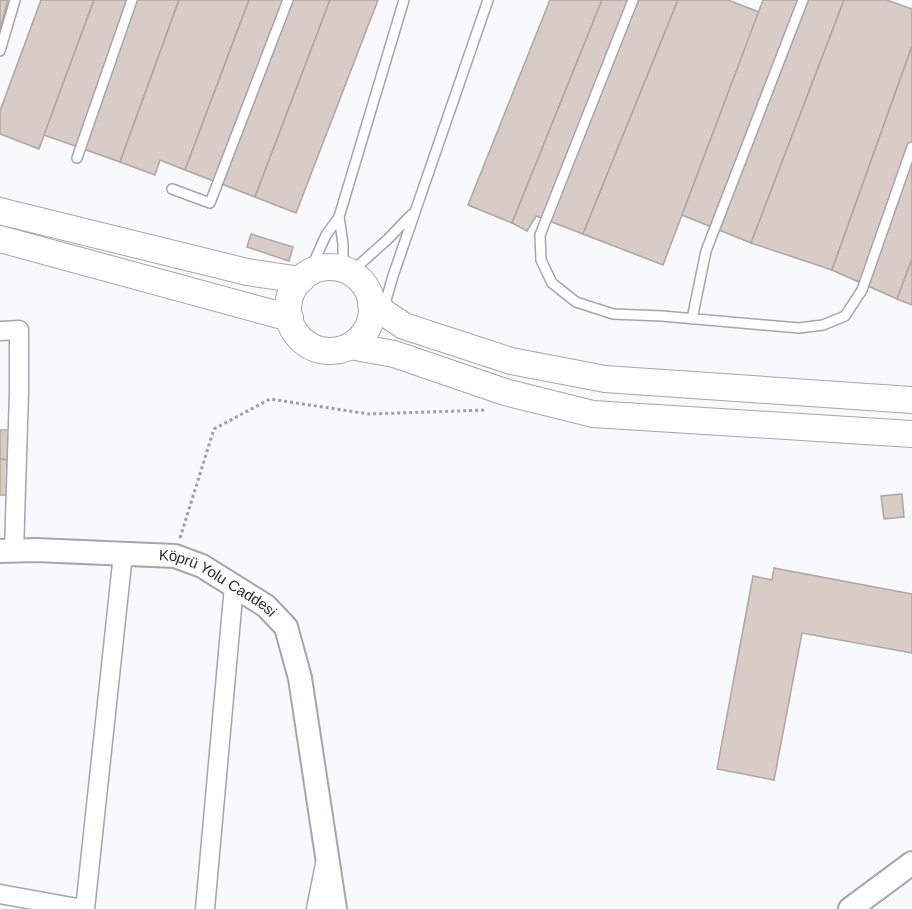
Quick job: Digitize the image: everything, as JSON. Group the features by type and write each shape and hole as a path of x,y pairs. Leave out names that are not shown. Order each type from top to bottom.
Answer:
{"main road":[{"path":"0,211 247,272 305,277"},
{"path":"0,239 290,318"},
{"path":"330,267 346,271 364,285 370,297 372,311 369,325 362,337 350,346 337,351 322,350 309,345 298,335 290,318 290,298 296,286 316,270 330,267"},
{"path":"371,304 396,323 511,361 605,379 912,400"},
{"path":"350,346 394,354 505,392 593,414 912,434"}],"street":[{"path":"0,331 19,330 19,393 7,551"},
{"name":"Köprü Yolu Caddesi","path":"7,551 175,556 202,566 266,606 286,627 300,678 335,909"},
{"path":"0,894 84,909 123,554"},
{"path":"204,909 234,586"},
{"path":"316,909 327,857"},
{"path":"850,909 912,864"}],"lane":[{"path":"0,51 15,0"},
{"path":"76,158 132,0"},
{"path":"172,189 210,203 288,0"},
{"path":"305,277 326,234 339,216 404,0"},
{"path":"396,323 389,312 386,300 413,214 488,0"},
{"path":"633,0 540,235 541,260 552,283 576,302 613,314 800,328 824,325 845,316 862,290 912,147"},
{"path":"692,319 706,251 802,0"},
{"path":"346,271 388,239 413,214"},
{"path":"339,216 346,271"}],"path":[{"path":"175,556 214,429 270,399 369,414 488,410 505,392"}],"building":[{"path":"0,0 8,0 0,30"},
{"path":"41,0 94,0 39,149 0,134 0,111"},
{"path":"94,0 179,0 120,162 44,135"},
{"path":"179,0 249,0 185,170 160,160 155,175 120,162"},
{"path":"249,0 330,0 255,197 185,170"},
{"path":"330,0 378,0 296,213 255,197"},
{"path":"550,0 602,0 512,223 468,205"},
{"path":"602,0 678,0 583,234 536,216 527,231 512,223"},
{"path":"678,0 728,0 759,12 663,265 583,234"},
{"path":"763,0 844,0 751,243 682,215"},
{"path":"844,0 887,0 912,9 912,46 832,270 751,243"},
{"path":"912,46 912,259 897,299 832,270"},
{"path":"251,234 293,247 289,261 247,247"},
{"path":"912,259 912,305 897,299"},
{"path":"0,430 9,430 8,460 0,459"},
{"path":"0,459 11,460 10,495 0,495"},
{"path":"902,494 904,517 884,519 881,496"},
{"path":"774,568 912,594 912,653 802,633 774,780 717,769 753,576 772,580"}]}
